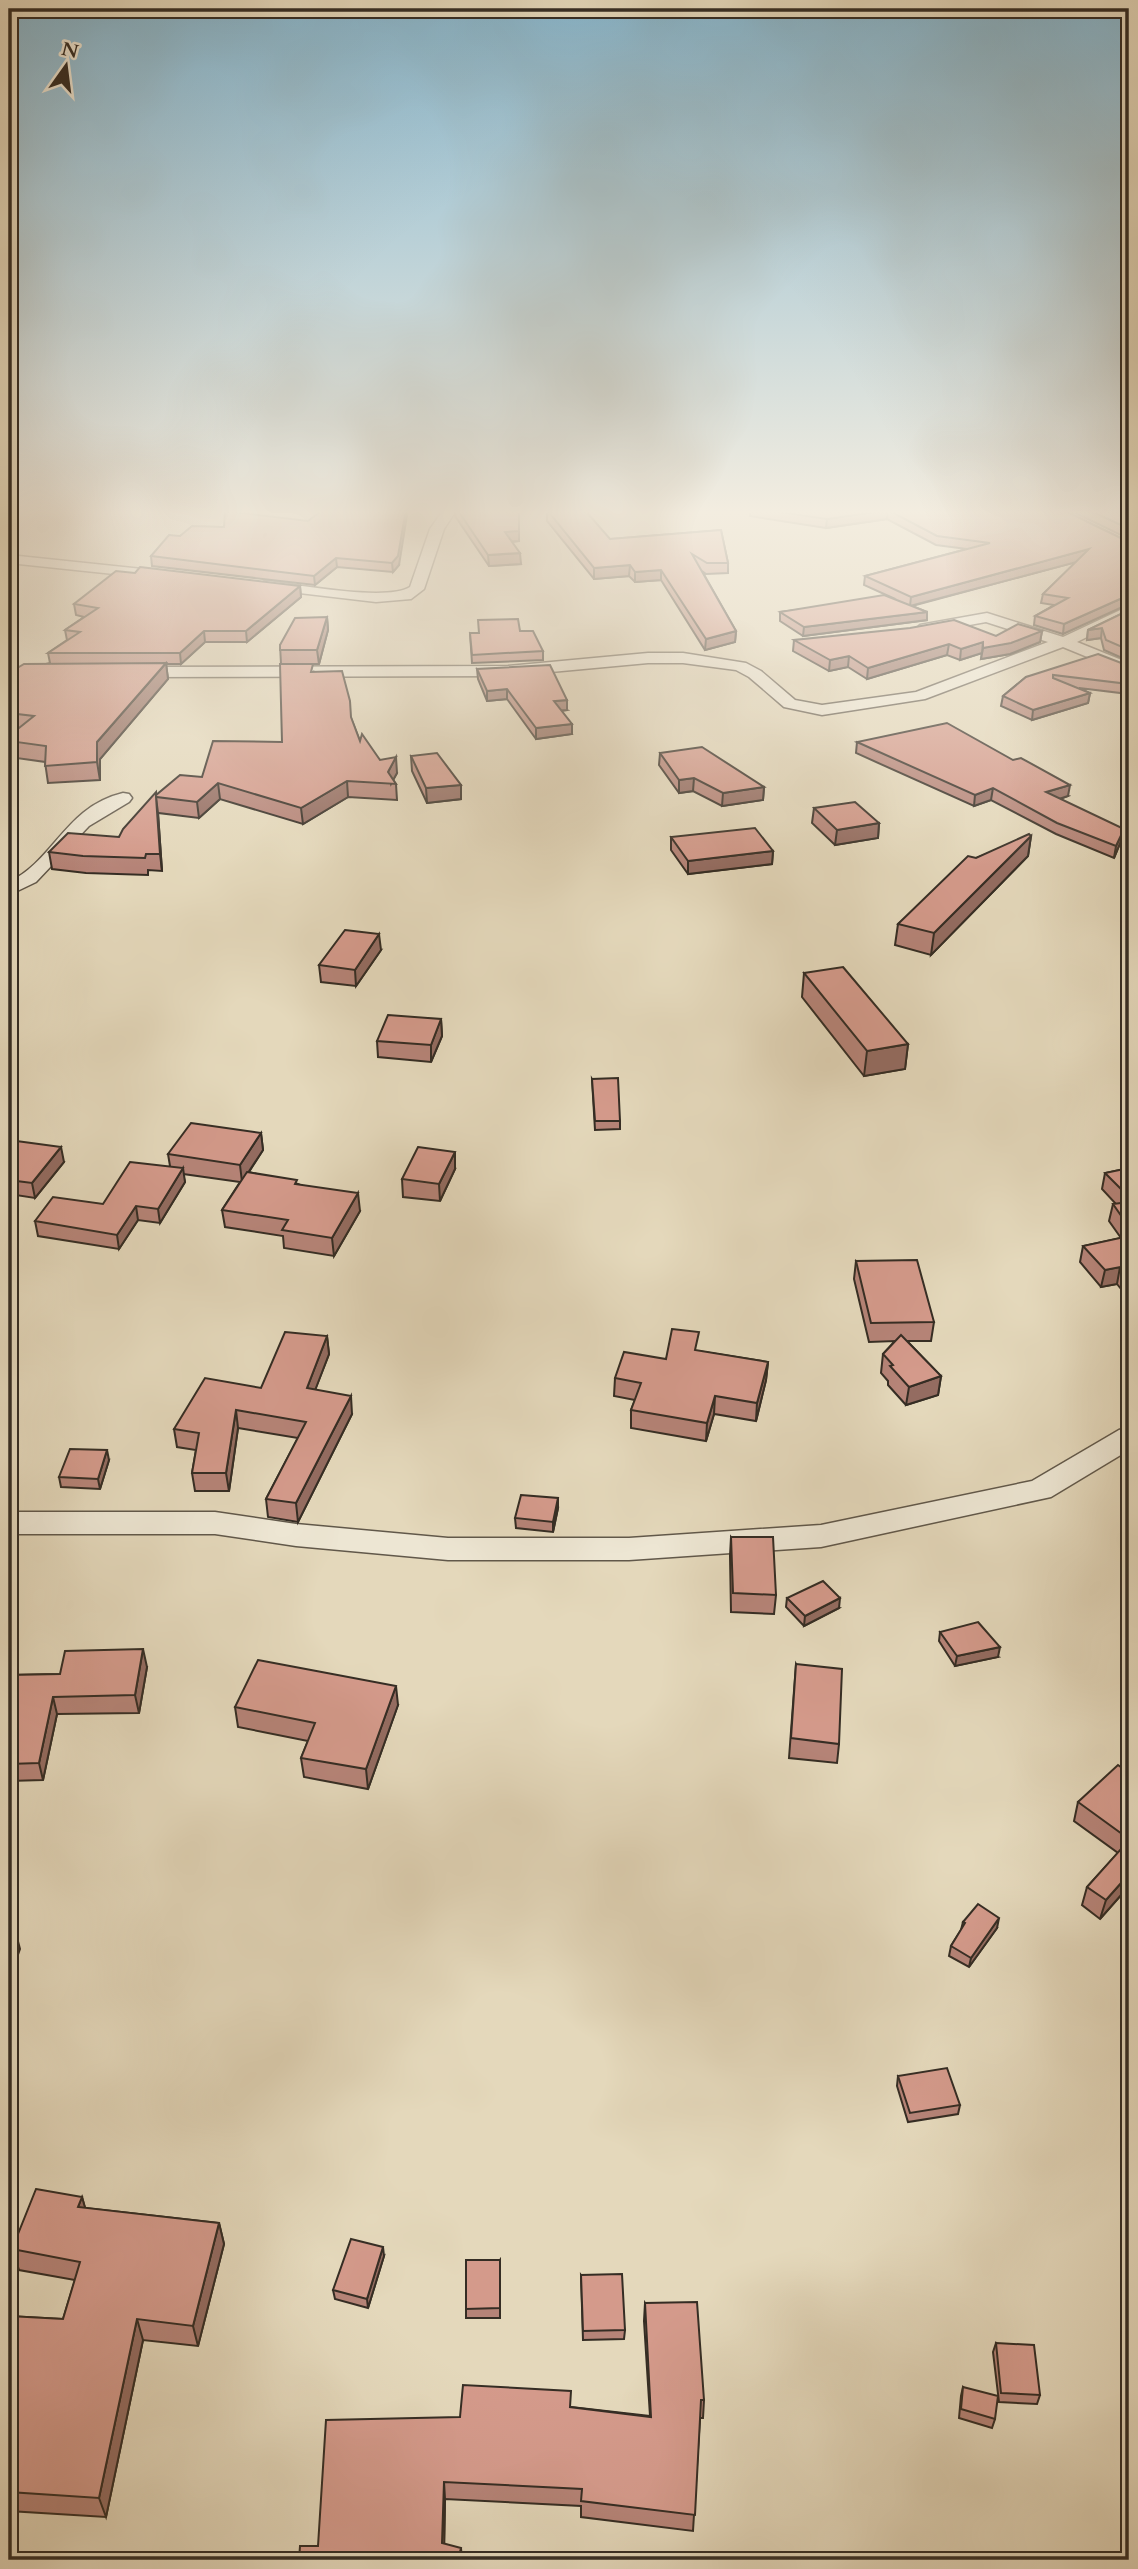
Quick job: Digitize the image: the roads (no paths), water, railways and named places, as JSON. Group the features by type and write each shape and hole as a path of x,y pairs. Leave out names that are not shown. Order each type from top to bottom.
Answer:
{"street":[{"path":"909,631 920,629"},
{"path":"1022,629 1129,669"},
{"path":"110,672 517,671 648,658 683,658 740,666 755,674 790,704 822,710 919,696 1095,629"},
{"path":"9,889 34,872 85,819 123,798"},
{"path":"17,1524 215,1523 296,1535 448,1549 629,1549 821,1535 1040,1490 1129,1437"}]}
